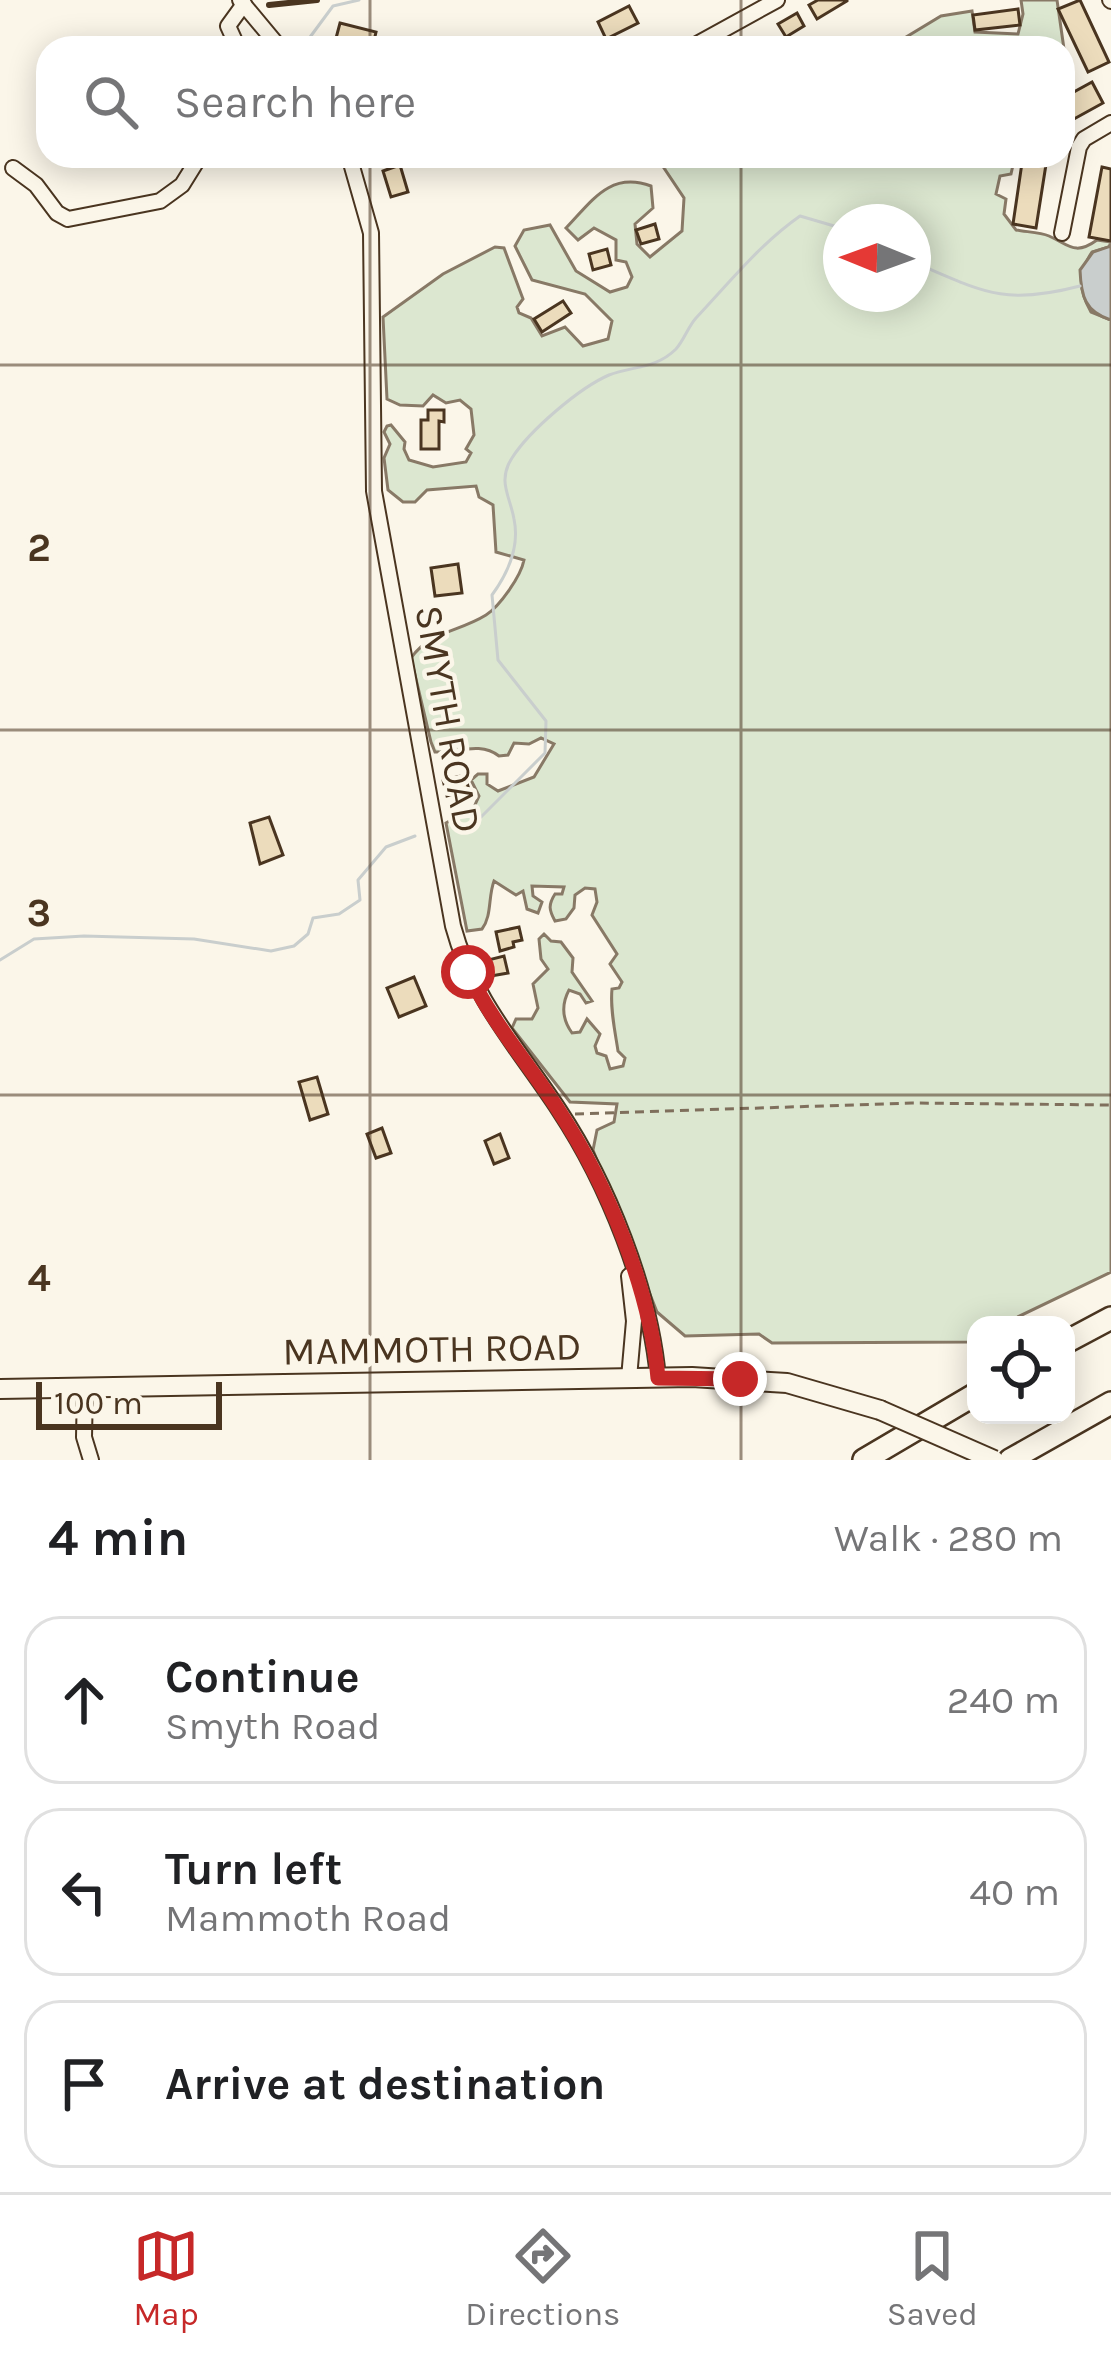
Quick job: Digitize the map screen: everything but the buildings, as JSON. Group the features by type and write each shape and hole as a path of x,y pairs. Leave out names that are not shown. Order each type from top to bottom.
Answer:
{"highway":[{"path":"1075,1337 1111,1318"},
{"path":"864,1460 967,1399"},
{"path":"1010,1460 1111,1403"}],"main road":[{"name":"MAMMOTH ROAD","path":"0,1389 629,1378 787,1384 880,1410 994,1460"}],"street":[{"path":"712,36 777,0"},
{"path":"233,36 228,26 242,2 270,36"},
{"path":"1075,163 1084,139 1111,123"},
{"path":"13,168 68,220 160,201 182,185 193,168"},
{"name":"SMYTH ROAD","path":"352,168 371,233 374,491 449,910 462,958 478,992 561,1114 607,1202 643,1294 658,1378"},
{"path":"1062,233 1074,168"},
{"name":"SMYTH ROAD","path":"626,1253 634,1321 629,1378"},
{"path":"86,1388 84,1437 91,1460"}],"path":[{"path":"561,1114 912,1102 1111,1105"}],"green space":[{"path":"1021,0 1057,0 1062,36 908,36 941,16 972,11 975,32 1018,34"},
{"path":"664,168 1012,168 1011,174 1000,176 996,194 1006,199 1004,214 1016,230 1077,248 1097,240 1111,242 1092,252 1081,281 1091,312 1111,320 1111,1272 1020,1316 967,1316 967,1342 772,1343 759,1334 685,1336 657,1312 593,1150 597,1130 614,1122 617,1104 570,1102 512,1028 516,1019 532,1019 538,1008 533,984 548,969 541,959 539,939 544,934 561,942 573,958 572,972 592,1001 586,1003 569,990 564,1012 569,1028 572,1033 580,1032 587,1019 600,1034 597,1053 606,1056 610,1069 623,1066 612,997 612,989 622,982 610,964 617,954 592,915 595,889 585,888 575,895 574,908 566,919 555,921 550,904 564,887 532,886 533,896 542,902 538,913 527,909 523,891 516,895 494,881 485,924 467,931 446,823 474,807 479,796 471,780 478,774 487,774 487,784 498,791 534,777 554,744 541,738 529,744 514,743 508,755 499,756 476,748 435,752 411,658 427,642 492,611 524,560 496,552 493,505 479,497 476,486 427,490 415,502 403,502 388,490 387,426 405,442 409,460 433,467 466,462 471,453 466,449 474,435 471,409 460,400 446,403 433,395 423,406 387,399 383,317 443,274 495,247 504,248 523,299 519,313 531,318 542,336 565,327 583,346 608,339 612,321 585,294 532,280 515,246 524,230 550,225 576,271 610,292 627,287 632,277 626,262 616,260 616,240 594,228 578,240 566,228 603,191 624,182 651,186 653,208 635,224 637,244 650,257 682,231 684,198"}],"shaded area":[{"path":"1111,246 1111,320 1086,302 1080,270 1093,252"}],"waterway":[{"path":"311,36 333,6 359,0"},
{"path":"460,830 481,817 545,753 546,721 498,660 492,595 514,550 515,529 505,481 512,458 542,423 584,390 609,375 668,355 745,264 800,216 823,223"},
{"path":"931,270 1012,295 1080,286"},
{"path":"0,960 34,939 84,936 194,939 271,951 294,946 308,934 313,918 339,914 360,900 358,880 386,847 415,836"}],"wall":[{"path":"269,5 317,0"}],"route":[{"path":"468,972 493,1018 574,1135 607,1202 643,1294 658,1378 740,1379"}]}
